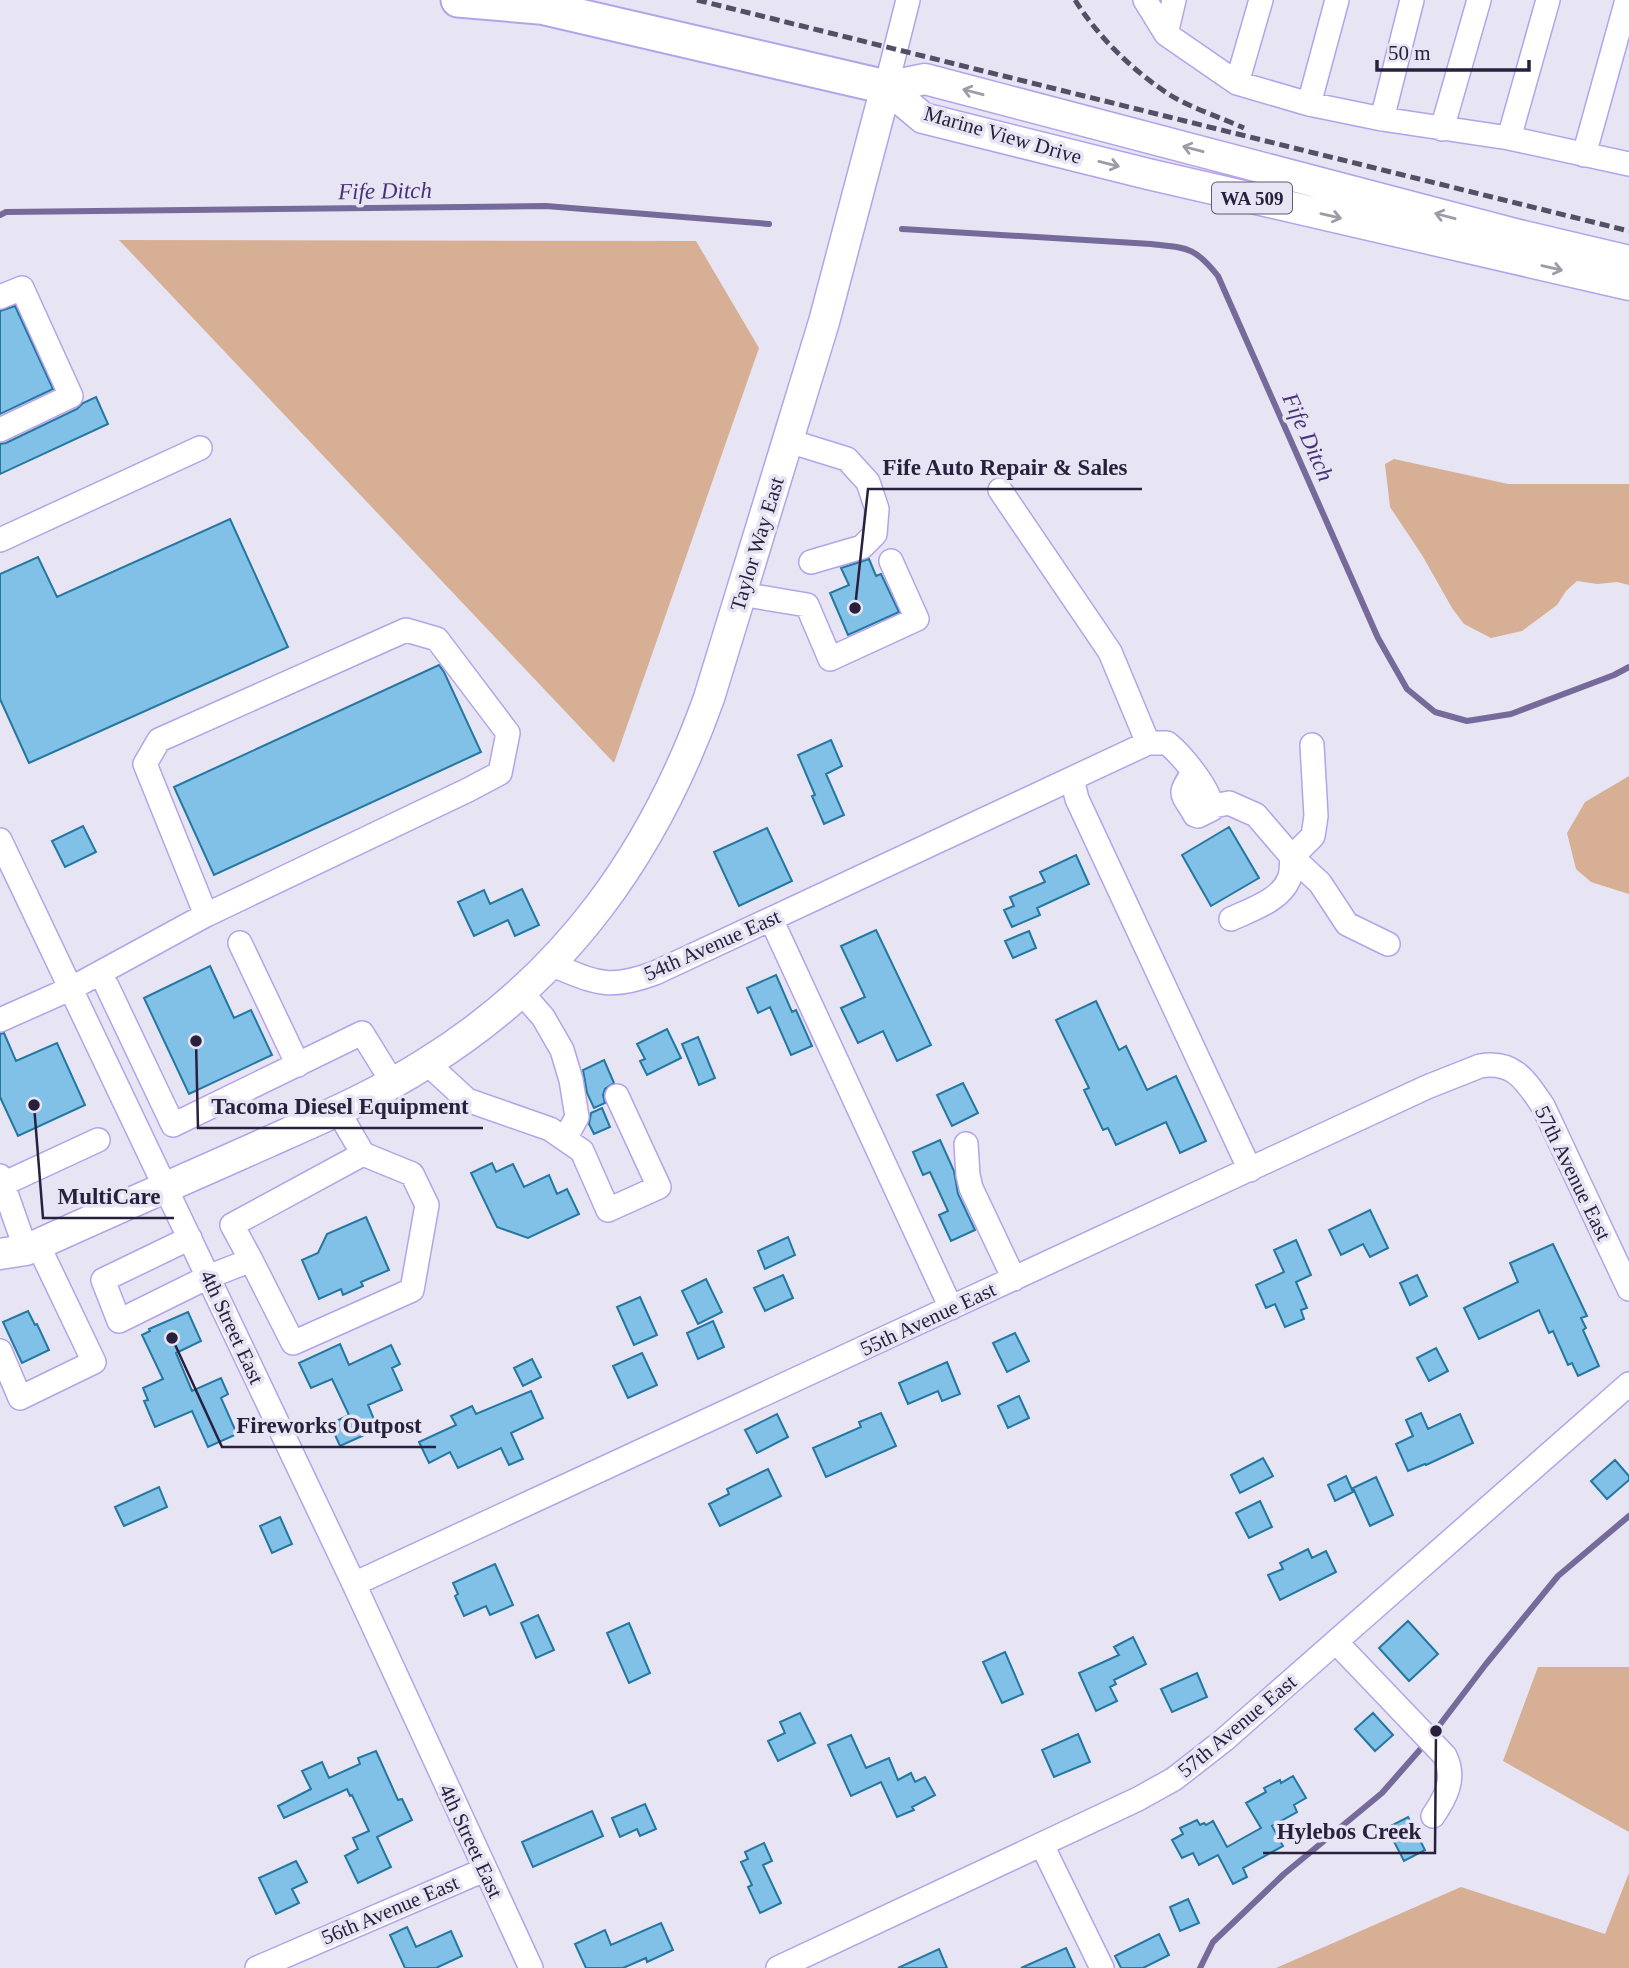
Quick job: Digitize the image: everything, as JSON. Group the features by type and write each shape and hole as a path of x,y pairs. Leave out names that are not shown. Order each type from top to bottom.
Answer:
{"highway":[{"name":"WA 509","path":"458,0 532,4 886,87"}],"main road":[{"name":"Marine View Drive","path":"886,87 926,79 1511,233 1629,261"},
{"name":"Marine View Drive","path":"886,87 923,118 1161,177 1629,285"},
{"name":"Taylor Way East","path":"550,964 580,931 634,858 657,819 694,739 789,441 824,322 886,87"},
{"path":"0,1277 21,1250 338,1111 393,1083 427,1063 491,1017 550,964"}],"street":[{"path":"886,87 908,0"},
{"path":"1145,0 1166,34 1237,83 1309,104 1382,120 1509,138 1629,164"},
{"path":"1166,34 1174,0"},
{"path":"1237,83 1261,0"},
{"path":"1309,104 1337,0"},
{"path":"1382,120 1412,0"},
{"path":"1442,129 1479,0"},
{"path":"1509,138 1548,0"},
{"path":"1584,155 1627,0"},
{"path":"0,297 22,288 71,396 0,430"},
{"path":"789,441 847,458 868,482 877,509 875,534 862,547 811,562"},
{"path":"0,540 200,448"},
{"path":"1000,490 1110,652 1148,743 1167,743 1177,751 1205,789 1213,806 1229,803 1256,815 1292,857 1320,883 1347,924 1388,944"},
{"path":"741,594 807,605 830,659 917,619 891,561"},
{"path":"0,1020 72,988 206,915 500,773 508,733 437,639 406,630 159,740 145,764 206,915"},
{"name":"54th Avenue East","path":"550,964 604,983 620,984 655,973 1148,743"},
{"path":"1231,919 1260,906 1280,892 1290,878 1292,857 1313,836 1316,816 1312,745"},
{"path":"1072,779 1077,799 1250,1170"},
{"name":"4th Street East","path":"0,840 354,1584 530,1968"},
{"path":"771,919 951,1308"},
{"path":"240,943 298,1065"},
{"path":"107,986 173,1125 362,1033 393,1083"},
{"path":"521,992 543,1017 562,1050 571,1080 576,1117 565,1139"},
{"path":"101,1050 131,1037"},
{"path":"427,1063 467,1100 550,1129 582,1151 608,1210 659,1187 617,1096"},
{"name":"55th Avenue East","path":"354,1584 1471,1069 1489,1064 1505,1066"},
{"name":"57th Avenue East","path":"1505,1066 1525,1081 1543,1107 1629,1289"},
{"path":"338,1111 363,1154 412,1174 427,1205 412,1290 293,1343 232,1225 363,1154"},
{"path":"0,1351 20,1398 94,1362 21,1250 2,1180 98,1140"},
{"path":"966,1144 971,1188 1014,1279"},
{"path":"190,1238 103,1280 119,1321 208,1277 251,1260"},
{"name":"57th Avenue East","path":"778,1968 1042,1845 1174,1779 1224,1740 1629,1384"},
{"path":"1336,1642 1441,1751 1449,1765 1451,1777 1442,1803 1433,1816"},
{"path":"1042,1845 1102,1968"},
{"name":"56th Avenue East","path":"257,1968 484,1870"}],"shaded area":[{"path":"119,240 696,241 759,348 614,763"},
{"path":"1394,459 1508,484 1629,484 1629,585 1577,581 1557,605 1522,631 1491,638 1464,624 1390,507 1385,464"},
{"path":"1629,776 1629,894 1591,882 1576,869 1567,833 1585,802"},
{"path":"1538,1667 1629,1667 1629,1832 1503,1761"},
{"path":"1629,1873 1629,1968 1276,1968 1461,1887 1605,1934"}],"building":[{"path":"15,306 53,389 0,414 0,311"},
{"path":"96,397 108,424 0,474 0,444 77,409"},
{"path":"230,519 288,647 29,763 0,699 0,574 38,557 57,597"},
{"path":"869,559 876,576 881,574 899,612 848,635 830,593 849,585 841,568"},
{"path":"439,665 481,752 214,875 174,787"},
{"path":"831,740 842,766 826,774 844,815 824,824 798,755"},
{"path":"83,826 96,852 65,867 52,841"},
{"path":"1229,827 1259,878 1211,906 1182,855"},
{"path":"767,828 792,881 739,906 714,852"},
{"path":"1076,855 1089,884 1037,908 1040,915 1012,927 1004,910 1014,906 1010,897 1045,882 1040,872"},
{"path":"522,889 539,925 515,936 508,920 474,936 458,902 484,890 490,904"},
{"path":"876,930 931,1045 897,1061 883,1031 858,1043 841,1008 865,997 841,946"},
{"path":"1029,931 1036,948 1013,958 1005,941"},
{"path":"210,966 234,1018 251,1010 272,1055 189,1094 144,998"},
{"path":"776,975 792,1012 796,1010 812,1046 791,1055 770,1007 758,1013 747,988"},
{"path":"1096,1001 1119,1050 1126,1046 1147,1090 1176,1076 1206,1141 1180,1153 1166,1122 1116,1145 1108,1128 1103,1130 1084,1090 1089,1088 1056,1020"},
{"path":"667,1029 681,1058 647,1075 640,1061 645,1059 637,1044"},
{"path":"4,1033 16,1061 57,1043 85,1105 18,1136 0,1097 0,1034"},
{"path":"698,1037 715,1078 699,1085 682,1044"},
{"path":"604,1060 614,1083 605,1089 605,1103 594,1108 587,1093 583,1070"},
{"path":"963,1083 978,1113 952,1126 937,1095"},
{"path":"602,1108 610,1127 594,1134 589,1124 591,1113"},
{"path":"940,1140 954,1171 958,1194 975,1230 951,1241 939,1215 948,1211 930,1172 923,1175 913,1152"},
{"path":"492,1163 496,1172 513,1164 524,1187 549,1175 557,1194 567,1189 579,1214 528,1238 497,1227 471,1173"},
{"path":"1370,1210 1388,1248 1370,1257 1363,1244 1341,1255 1329,1230"},
{"path":"366,1217 389,1270 361,1282 363,1286 343,1295 341,1289 319,1299 302,1260 318,1253 327,1234"},
{"path":"788,1237 795,1255 765,1269 758,1251"},
{"path":"1296,1240 1311,1275 1296,1282 1307,1308 1301,1310 1304,1319 1285,1327 1275,1304 1266,1308 1256,1285 1284,1272 1274,1250"},
{"path":"1553,1244 1587,1316 1581,1318 1586,1328 1583,1330 1599,1366 1578,1376 1572,1363 1568,1365 1553,1331 1549,1333 1539,1310 1479,1339 1464,1308 1518,1282 1510,1263"},
{"path":"783,1275 793,1298 765,1311 754,1288"},
{"path":"1417,1275 1427,1296 1410,1305 1400,1283"},
{"path":"706,1279 722,1312 698,1324 682,1291"},
{"path":"640,1297 657,1335 634,1345 617,1307"},
{"path":"28,1311 49,1350 22,1363 3,1322"},
{"path":"188,1312 201,1341 176,1353 192,1391 221,1378 228,1394 221,1398 237,1434 208,1447 192,1411 155,1427 144,1401 148,1400 143,1388 163,1379 142,1335 150,1331 149,1329"},
{"path":"713,1321 724,1347 698,1359 687,1333"},
{"path":"1015,1333 1029,1361 1007,1372 993,1343"},
{"path":"340,1344 349,1365 391,1345 400,1364 392,1368 402,1390 368,1405 378,1429 340,1446 330,1424 349,1415 332,1379 311,1388 299,1363"},
{"path":"1436,1348 1448,1371 1429,1381 1417,1358"},
{"path":"642,1353 657,1385 628,1398 613,1366"},
{"path":"532,1359 541,1377 523,1386 514,1368"},
{"path":"947,1362 960,1394 942,1401 938,1391 908,1404 899,1383"},
{"path":"531,1391 543,1418 511,1433 523,1459 509,1465 501,1448 458,1468 450,1452 429,1463 419,1442 456,1425 451,1416 472,1406 476,1414"},
{"path":"1019,1396 1029,1418 1008,1428 998,1406"},
{"path":"881,1413 896,1446 826,1477 813,1448 861,1427 859,1422"},
{"path":"1421,1413 1428,1429 1460,1414 1473,1443 1408,1471 1396,1444 1413,1436 1406,1420"},
{"path":"777,1414 788,1437 757,1453 745,1430"},
{"path":"1263,1458 1273,1476 1240,1493 1231,1475"},
{"path":"1615,1460 1629,1476 1629,1480 1607,1499 1591,1481"},
{"path":"768,1469 781,1496 720,1526 709,1504 729,1494 727,1489"},
{"path":"1346,1476 1353,1492 1335,1501 1328,1485"},
{"path":"1376,1477 1393,1515 1370,1526 1353,1488"},
{"path":"159,1487 167,1507 124,1526 115,1507"},
{"path":"1260,1501 1272,1527 1249,1538 1236,1513"},
{"path":"280,1517 292,1544 272,1553 260,1526"},
{"path":"1308,1549 1312,1558 1326,1551 1336,1572 1280,1600 1268,1575 1283,1569 1280,1563"},
{"path":"495,1564 513,1605 490,1615 486,1606 464,1616 455,1596 458,1594 453,1583"},
{"path":"538,1615 554,1650 536,1658 521,1623"},
{"path":"1408,1621 1438,1654 1409,1681 1379,1648"},
{"path":"629,1623 650,1673 629,1683 607,1633"},
{"path":"1133,1637 1146,1664 1114,1680 1116,1684 1110,1687 1117,1701 1096,1711 1079,1673 1119,1655 1114,1647"},
{"path":"1005,1652 1023,1694 1002,1703 983,1662"},
{"path":"1197,1673 1207,1697 1172,1712 1161,1689"},
{"path":"800,1713 815,1743 778,1761 768,1741 785,1733 780,1722"},
{"path":"1373,1713 1393,1735 1375,1751 1355,1729"},
{"path":"1078,1734 1090,1762 1054,1777 1042,1750"},
{"path":"851,1735 866,1768 889,1758 898,1780 911,1773 915,1782 925,1777 935,1795 912,1807 914,1810 897,1817 881,1782 851,1796 828,1745"},
{"path":"376,1751 398,1800 402,1799 412,1820 377,1837 391,1867 358,1883 345,1856 358,1849 353,1838 369,1831 347,1789 284,1818 278,1806 311,1789 302,1771 322,1762 329,1778 360,1764 358,1758"},
{"path":"1293,1776 1306,1798 1294,1805 1297,1812 1272,1826 1283,1846 1243,1868 1247,1877 1233,1884 1218,1855 1199,1865 1193,1853 1182,1858 1172,1840 1183,1834 1180,1828 1197,1820 1200,1825 1213,1821 1227,1847 1261,1828 1246,1803 1266,1792 1264,1788"},
{"path":"645,1804 656,1829 640,1836 637,1829 620,1837 612,1818"},
{"path":"592,1811 603,1836 533,1867 522,1842"},
{"path":"1408,1817 1425,1850 1404,1861 1387,1828"},
{"path":"764,1843 772,1861 763,1865 781,1903 760,1913 748,1887 752,1885 741,1862 748,1859 745,1852"},
{"path":"296,1861 307,1882 292,1889 299,1903 276,1914 259,1878"},
{"path":"1188,1899 1199,1923 1180,1931 1170,1907"},
{"path":"661,1923 673,1950 647,1962 646,1958 623,1968 586,1968 575,1944 605,1930 611,1945"},
{"path":"407,1927 416,1947 451,1931 462,1956 436,1968 405,1968 390,1935"},
{"path":"1159,1934 1169,1955 1143,1968 1121,1968 1115,1956"},
{"path":"1066,1948 1075,1968 1021,1968"},
{"path":"939,1949 947,1968 898,1968"}],"waterway":[{"name":"Fife Ditch","path":"0,215 6,212 546,206 769,224"},
{"name":"Fife Ditch","path":"902,229 1151,244 1189,250 1202,259 1218,276 1378,638 1407,689 1435,712 1467,721 1511,714 1629,667"},
{"path":"1432,1735 1558,1576 1629,1516"},
{"path":"1200,1968 1213,1942 1284,1874 1382,1793 1425,1744"}],"railway":[{"path":"697,0 1629,231"},
{"path":"1075,0 1105,40 1156,86 1186,104 1244,128"}],"place":[{"name":"Fife Auto Repair & Sales","path":"855,608"},
{"name":"Tacoma Diesel Equipment","path":"196,1041"},
{"name":"MultiCare","path":"34,1105"},
{"name":"Fireworks Outpost","path":"172,1338"},
{"name":"Hylebos Creek","path":"1436,1731"}]}
